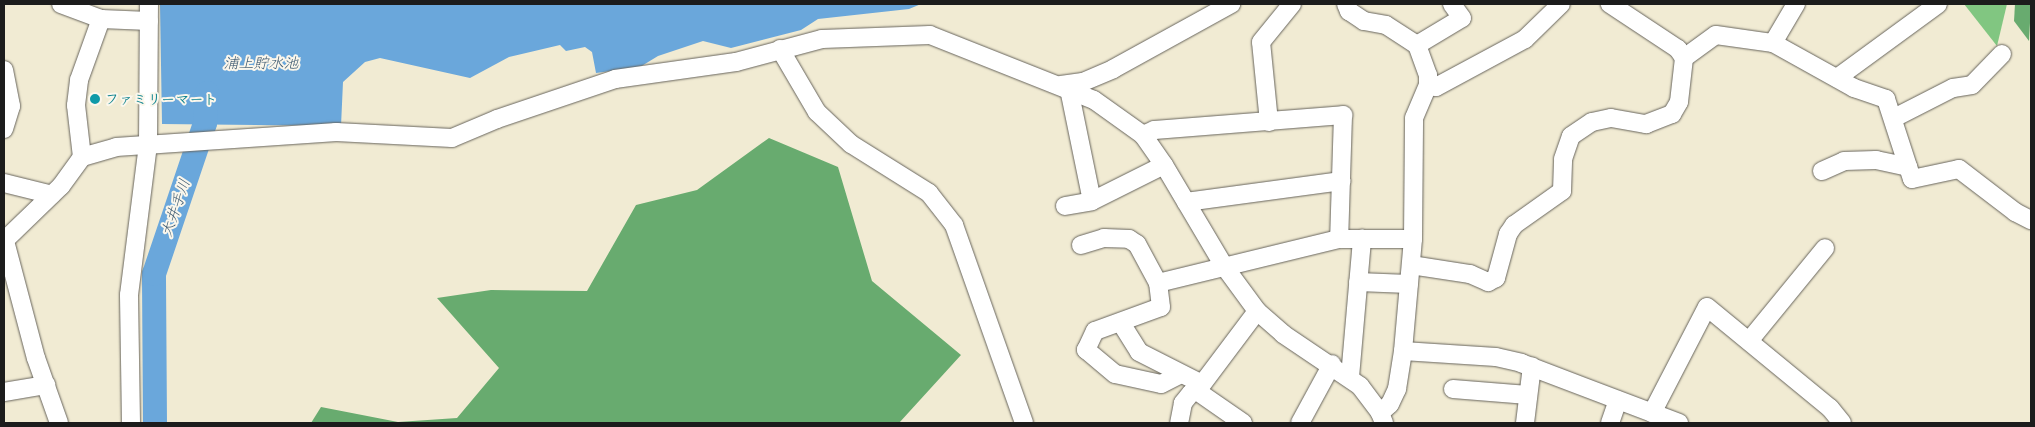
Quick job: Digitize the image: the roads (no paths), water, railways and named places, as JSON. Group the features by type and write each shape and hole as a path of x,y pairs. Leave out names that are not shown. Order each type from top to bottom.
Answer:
{"street":[{"path":"62,4 101,19 149,12 148,144 129,295 131,423"},
{"path":"1065,87 1083,82 1113,69 1231,4"},
{"path":"1270,122 1261,42 1292,4"},
{"path":"59,423 4,241 52,195 82,157 116,147 336,132 452,138 497,119 615,79 736,62 822,39 930,34 1065,87 1108,109 1143,135 1164,165 1224,266 1257,310 1283,334 1350,377 1382,418 1397,389 1403,351 1413,239 1414,118 1428,85 1428,75 1417,46 1386,25 1364,21 1349,12 1346,4"},
{"path":"1417,46 1462,18 1452,4"},
{"path":"1428,85 1436,87 1525,38 1560,4"},
{"path":"1411,265 1470,274 1488,282 1496,278 1508,234 1514,225 1562,191 1562,159 1571,136 1592,122 1611,118 1646,124 1672,114 1679,102 1684,58 1678,49 1610,4"},
{"path":"1773,43 1796,4"},
{"path":"1838,78 1938,4"},
{"path":"82,157 76,105 78,80 101,19"},
{"path":"1684,58 1716,35 1773,43 1838,78 1886,99 1894,118 1912,179 1959,168 2016,212 2031,220"},
{"path":"780,49 817,112 850,144 928,193 954,225 1024,423"},
{"path":"1894,118 1953,88 1972,85 2002,54"},
{"path":"4,70 11,106 4,129"},
{"path":"1065,87 1092,201"},
{"path":"1143,135 1154,130 1343,115 1339,239"},
{"path":"1822,171 1844,161 1876,160 1908,168"},
{"path":"1066,206 1092,201 1164,165"},
{"path":"1186,202 1342,181"},
{"path":"4,183 52,195"},
{"path":"1081,244 1104,238 1129,239 1137,244 1158,283 1162,307 1095,331 1086,350 1115,374 1161,384 1181,374"},
{"path":"1158,283 1339,239 1413,239"},
{"path":"1350,377 1362,239"},
{"path":"1749,341 1825,248"},
{"path":"1358,282 1408,284"},
{"path":"1652,413 1707,307 1830,408 1842,423"},
{"path":"1178,423 1183,402 1191,392 1205,384 1257,310"},
{"path":"1121,323 1139,352 1200,383 1197,390"},
{"path":"1403,351 1496,357 1532,366 1679,423"},
{"path":"1300,423 1332,364"},
{"path":"1525,423 1532,366"},
{"path":"4,392 46,385"},
{"path":"1453,389 1528,395"},
{"path":"1197,390 1243,423"},
{"path":"1610,423 1618,400"}],"water":[{"name":"浦上貯水池","path":"160,4 921,4 909,9 818,19 801,30 731,48 703,41 658,56 640,67 596,73 592,52 585,47 566,51 560,45 509,57 470,78 380,58 365,62 343,82 341,126 162,124"}],"waterway":[{"name":"大井手川","path":"155,423 154,274 205,123 207,93"}],"place":[{"name":"ファミリーマート","path":"95,99"}]}
